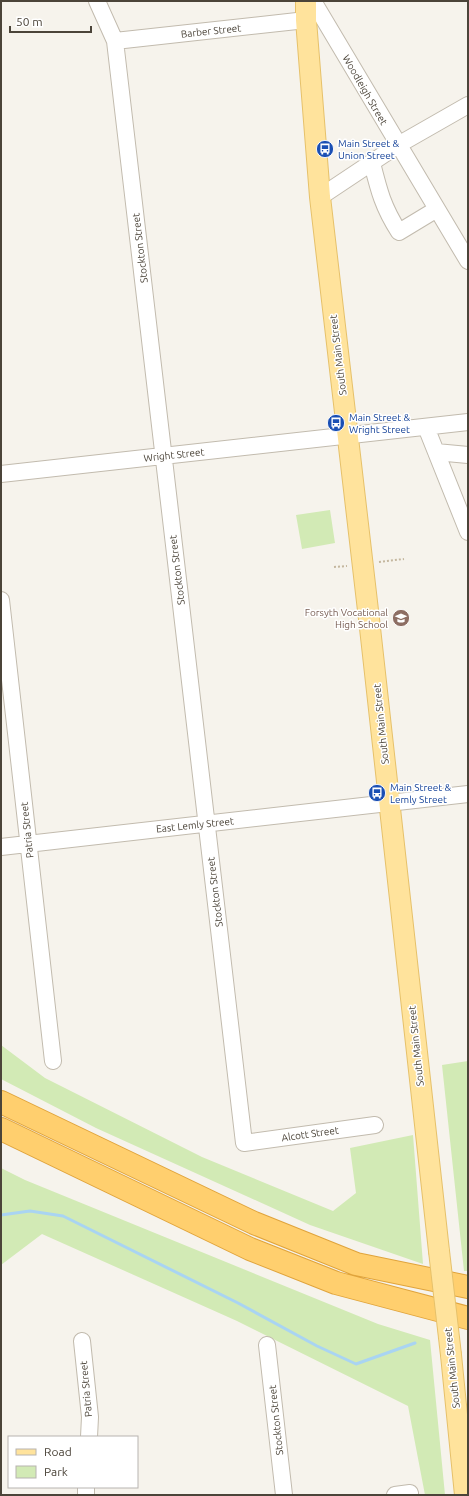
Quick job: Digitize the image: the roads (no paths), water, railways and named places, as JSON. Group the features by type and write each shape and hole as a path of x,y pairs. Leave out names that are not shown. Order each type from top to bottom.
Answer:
{"highway":[{"path":"1,1097 28,1115"},
{"path":"1,1102 254,1223 356,1264 468,1288"},
{"path":"1,1129 250,1249 336,1283 468,1318"}],"main road":[{"name":"South Main Street","path":"306,11 320,197 390,803 465,1495"}],"street":[{"name":"Stockton Street","path":"97,1 115,41 244,1143"},
{"name":"Woodleigh Street","path":"313,1 468,261"},
{"name":"Barber Street","path":"115,41 306,11"},
{"path":"320,197 398,145 468,105"},
{"path":"372,162 381,199 388,215 399,232 437,209"},
{"name":"Wright Street","path":"1,474 468,422"},
{"path":"426,427 468,532"},
{"path":"436,452 468,455"},
{"name":"Patria Street","path":"1,600 53,1060"},
{"name":"East Lemly Street","path":"1,847 468,794"},
{"name":"Alcott Street","path":"244,1143 375,1125"},
{"name":"Patria Street","path":"82,1341 90,1417 89,1436"},
{"name":"Stockton Street","path":"267,1345 284,1495"}],"waterway":[{"path":"1,1215 30,1211 63,1216 238,1303 317,1346 356,1364 415,1343"}],"place":[{"name":"Main Street & Union Street","path":"325,149"},
{"name":"Main Street & Wright Street","path":"336,423"},
{"name":"Forsyth Vocational High School","path":"401,618"},
{"name":"Main Street & Lemly Street","path":"377,793"}]}
